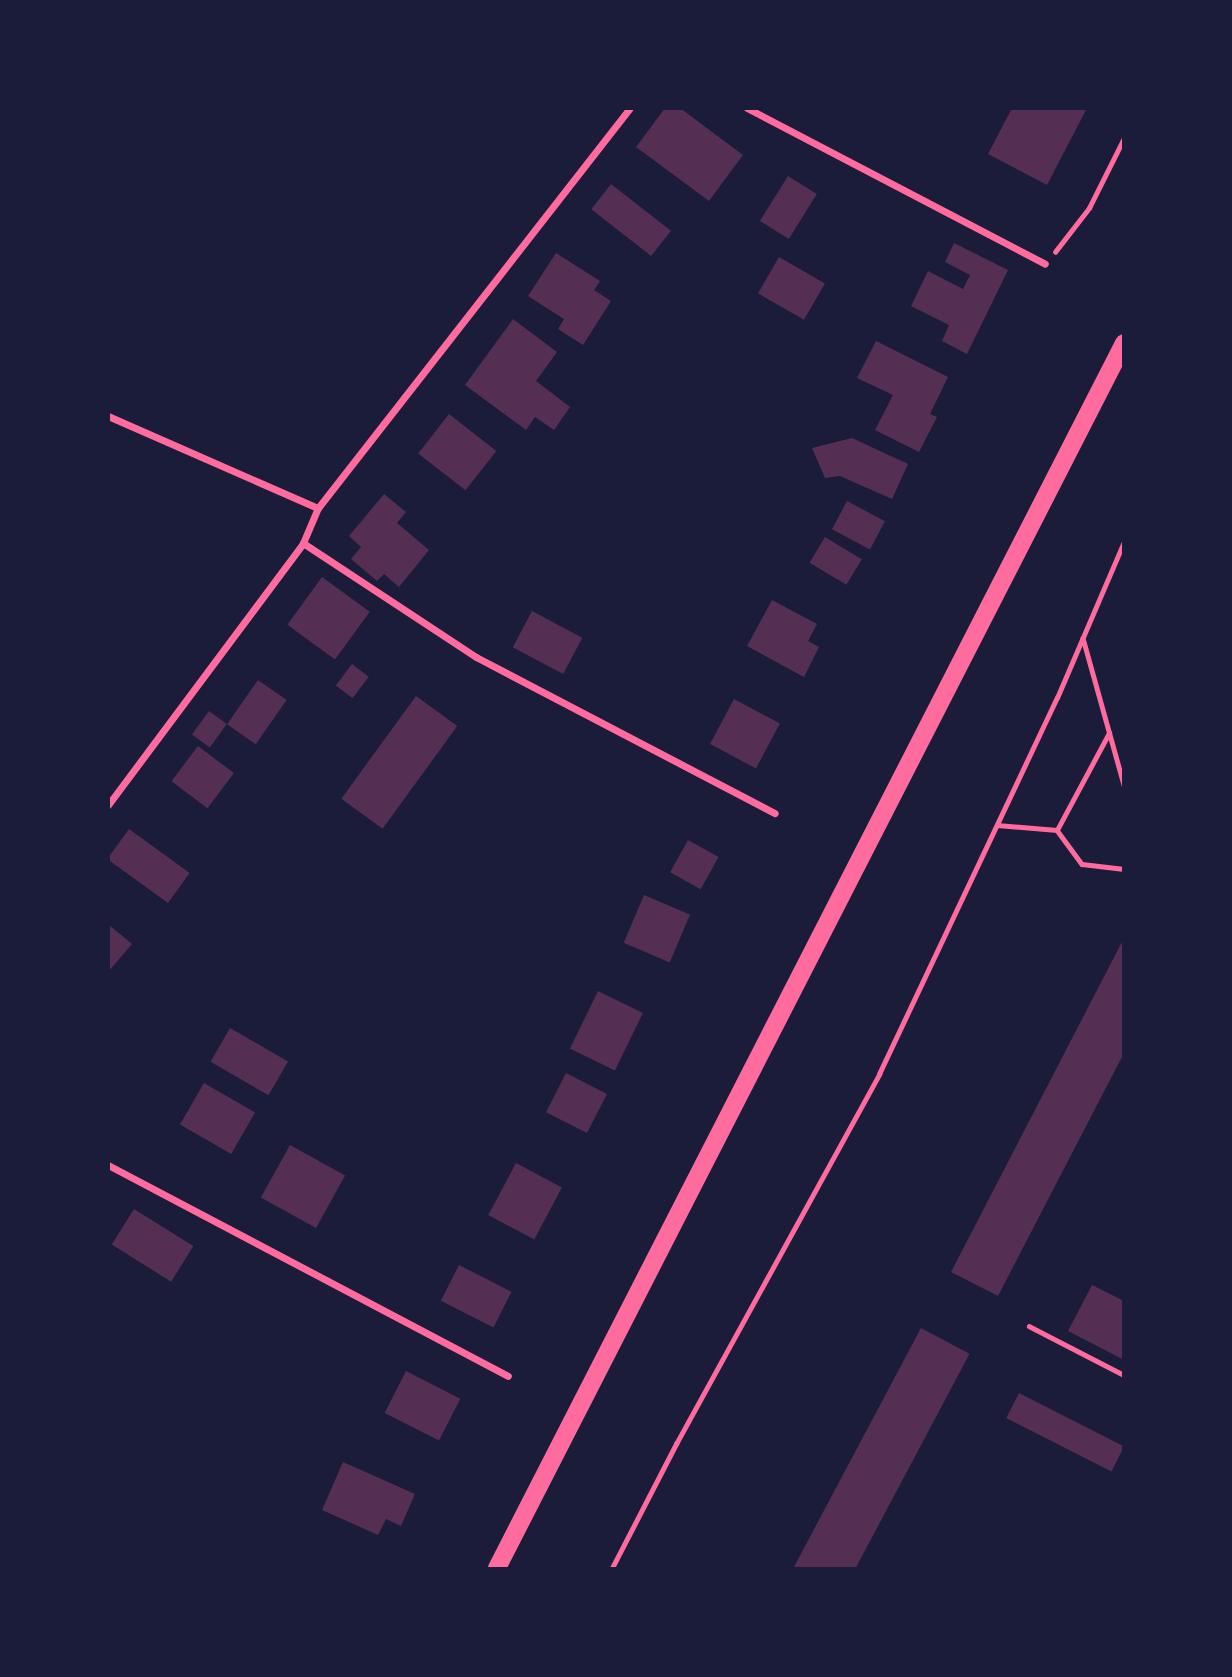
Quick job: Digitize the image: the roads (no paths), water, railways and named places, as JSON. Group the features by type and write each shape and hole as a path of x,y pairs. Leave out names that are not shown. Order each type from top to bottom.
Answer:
{"main road":[{"path":"497,1569 1124,343"}],"street":[{"path":"108,805 303,543 318,508 630,108"},
{"path":"747,108 1045,264"},
{"path":"108,416 318,508"},
{"path":"303,543 476,657 775,813"},
{"path":"108,1165 508,1376"}]}
